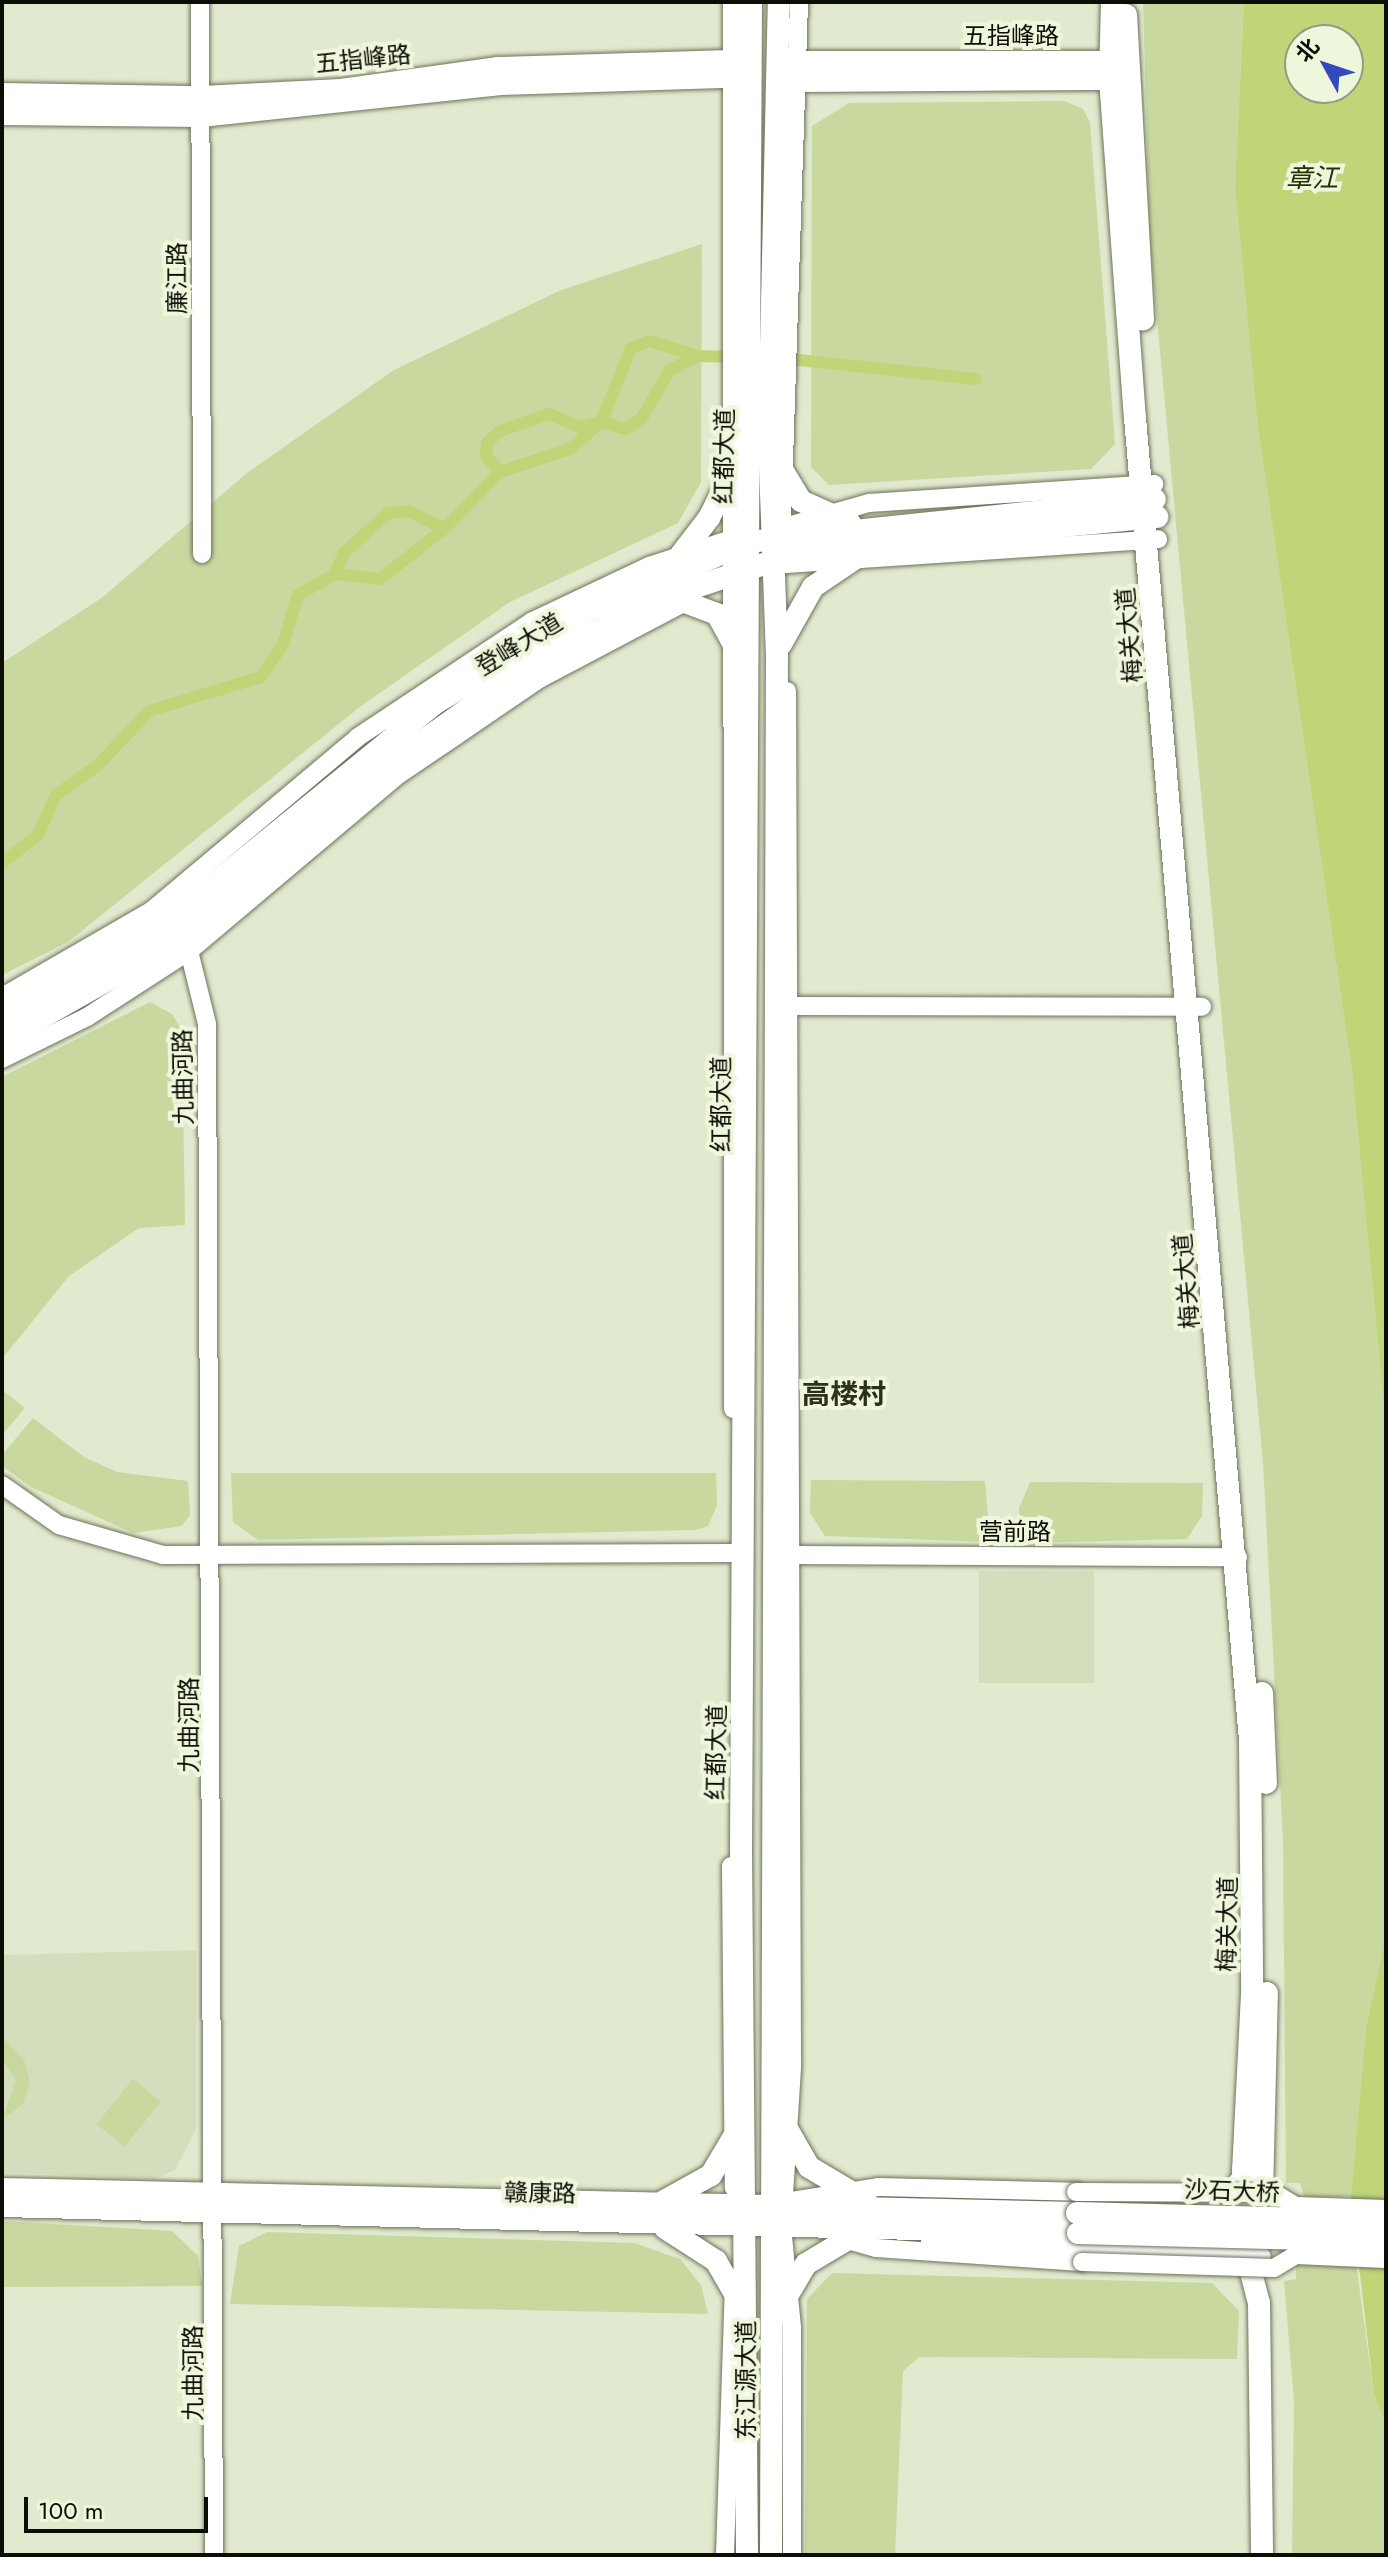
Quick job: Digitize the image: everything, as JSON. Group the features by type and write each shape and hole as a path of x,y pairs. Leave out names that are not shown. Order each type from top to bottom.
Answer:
{"main road":[{"name":"红都大道","path":"751,2 739,279 760,397 760,436 777,547 774,2084 778,2216"},
{"name":"红都大道","path":"760,397 785,277 779,2"},
{"name":"梅关大道","path":"1112,2 1150,510 1265,1739 1252,2206 1275,2555"},
{"name":"梅关大道","path":"1118,70 1126,2"},
{"name":"五指峰路","path":"2,114 201,107 498,68 729,69"},
{"name":"五指峰路","path":"800,71 1118,70"},
{"name":"五指峰路","path":"2,94 201,107"},
{"name":"红都大道","path":"739,2216 744,2091 749,677 741,556 760,436"},
{"path":"749,677 730,630 673,592 685,552 728,481 760,436 782,478 824,516 880,533"},
{"name":"登峰大道","path":"9,1026 173,930 434,704 523,647 673,592 741,556 777,547 880,533 1150,510"},
{"path":"777,657 784,630 812,588 880,533"},
{"name":"梅关大道","path":"1195,1008 1238,1557 1254,1859 1243,2169 1252,2206"},
{"path":"774,2084 786,2134 805,2163 839,2190 878,2208 965,2200 1252,2206"},
{"path":"744,2091 732,2147 701,2183 647,2212 696,2243 734,2286 746,2324"},
{"path":"1207,2206 1232,2194 1243,2169"},
{"name":"赣康路","path":"2,2189 216,2205"},
{"name":"赣康路","path":"2,2206 216,2205 739,2216 878,2208 1077,2213"},
{"name":"赣康路","path":"778,2216 874,2231 1077,2213"},
{"name":"沙石大桥","path":"1077,2213 1386,2221"},
{"name":"沙石大桥","path":"1077,2213 1386,2241"},
{"name":"东江源大道","path":"739,2216 746,2324 747,2555"},
{"name":"东江源大道","path":"771,2555 773,2328 778,2216"},
{"path":"773,2328 787,2289 841,2238 874,2231 962,2247 1254,2257"},
{"path":"1200,2257 1235,2272 1259,2303"},
{"name":"梅关大道","path":"1254,2257 1259,2303 1262,2555"}],"street":[{"name":"廉江路","path":"200,2 202,554"},
{"path":"732,2 729,69 739,279"},
{"path":"785,277 800,71 799,2"},
{"path":"760,397 782,478 777,547 784,630 793,1006 792,2068 778,2216 787,2289 792,2555"},
{"path":"725,2555 739,2216 732,2147 730,630 741,556 728,481 760,397"},
{"path":"2,1059 9,1026 173,930 541,678 673,592 741,556 777,547 824,516 869,503 1150,510"},
{"path":"777,547 847,560 1150,510"},
{"path":"173,930 426,687 591,590 685,552 741,556"},
{"name":"九曲河路","path":"173,930 207,1024 216,2205 214,2555"},
{"path":"793,1006 1195,1008"},
{"path":"2,1485 59,1525 99,1540 163,1555 733,1553"},
{"name":"营前路","path":"792,1555 1238,1557"},
{"path":"778,2216 839,2190 1077,2213 1274,2193 1296,2206 1386,2209"},
{"path":"778,2216 876,2248 1082,2262 1274,2268 1296,2255 1386,2259"}],"shaded area":[{"path":"1143,2 1244,2 1235,186 1257,421 1352,1072 1386,1428 1386,1935 1366,2027 1351,2196 1305,2198 1300,2183 1286,2183 1283,1840 1263,1463 1150,243"},
{"path":"1065,101 1083,109 1090,123 1115,444 1091,469 829,485 811,467 812,126 849,103"},
{"path":"702,244 701,482 678,523 510,602 361,706 68,942 2,975 2,663 103,597 247,473 394,370 561,290"},
{"path":"150,1002 172,1014 182,1031 185,1225 139,1228 69,1276 2,1359 2,1077"},
{"path":"2,1390 25,1408 2,1435"},
{"path":"33,1418 84,1457 117,1472 188,1481 190,1515 182,1526 133,1533 31,1487 2,1466 2,1455"},
{"path":"231,1473 716,1473 717,1505 708,1526 695,1530 258,1540 233,1522"},
{"path":"811,1480 985,1481 990,1542 825,1536 810,1513"},
{"path":"1030,1482 1203,1483 1202,1516 1187,1539 1020,1543 1019,1508"},
{"path":"979,1571 1094,1571 1094,1683 979,1683"},
{"path":"196,1950 196,2129 175,2170 154,2179 2,2172 2,1955"},
{"path":"2,2037 24,2059 30,2082 23,2104 2,2120 16,2080 2,2060"},
{"path":"133,2079 161,2102 124,2147 96,2124"},
{"path":"2,2221 172,2231 198,2256 202,2286 2,2287"},
{"path":"267,2232 634,2243 680,2259 701,2285 708,2314 230,2304 239,2246"},
{"path":"1356,2263 1374,2395 1386,2426 1386,2555 1292,2555 1294,2401 1284,2281 1296,2279 1296,2265"},
{"path":"832,2273 1212,2283 1239,2311 1237,2359 919,2357 903,2371 895,2555 805,2555 807,2299"}],"water":[{"name":"章江","path":"1244,2 1386,2 1386,1428 1352,1072 1257,421 1235,186"},
{"path":"1386,1935 1386,2426 1374,2395 1351,2196 1366,2027"}],"waterway":[{"path":"500,472 570,449 601,422 631,348 649,341 698,356"},
{"path":"2,863 38,835 56,795 98,765 149,711 261,677 283,644 298,595 335,574 344,553 388,513 409,511 444,529 500,472 486,456 487,443 500,431 549,414 579,427 601,422 626,429 642,418 670,370 698,356 738,357"},
{"path":"780,358 976,379"},
{"path":"335,574 380,579 444,529"}],"district":[{"name":"高楼村","path":"844,1395"}]}
